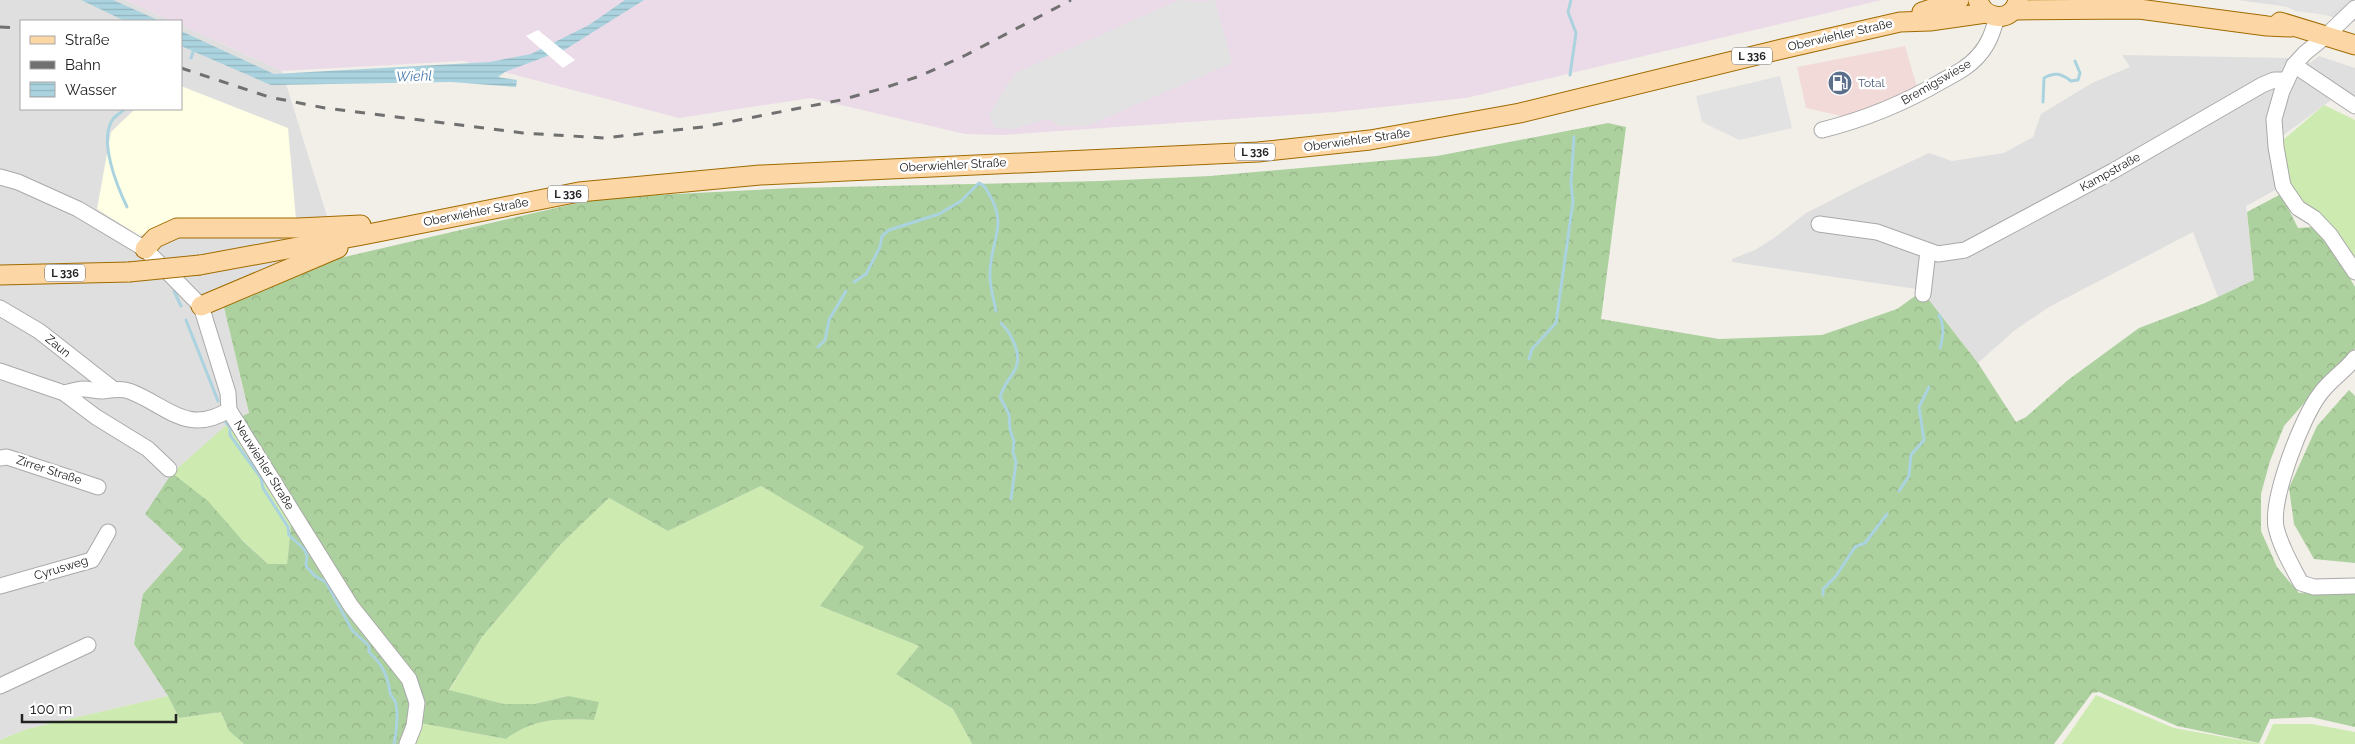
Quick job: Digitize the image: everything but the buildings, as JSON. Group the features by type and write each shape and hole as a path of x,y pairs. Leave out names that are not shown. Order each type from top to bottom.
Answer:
{"main road":[{"name":"Oberwiehler Straße","path":"0,275 129,272 200,265 579,192 760,175 1258,152 1370,140 1520,112 1900,22 1960,0"},
{"name":"Oberwiehler Straße","path":"2150,0 2264,16 2291,27 2355,45"},
{"name":"Oberwiehler Straße","path":"1900,22 1930,21 1999,8 2139,9 2267,26 2291,27"},
{"name":"L 336","path":"145,249 154,238 177,228 351,226 447,217"},
{"name":"L 336","path":"201,306 363,235"}],"street":[{"name":"Bremigswiese","path":"1822,130 1864,119 1908,100 1967,67 1979,55 1989,40 1999,8"},
{"path":"2355,8 2326,36 2305,52 2294,65 2282,91 2274,119 2276,147 2283,186 2298,208 2314,218 2330,235 2355,272"},
{"path":"2294,65 2355,106"},
{"name":"Kampstraße","path":"1819,224 1877,232 1928,251 1952,253 1966,250 2113,171 2262,85 2274,80 2287,80"},
{"name":"Neuwiehler Straße","path":"0,177 18,182 78,209 145,249 201,306 228,393 229,410 351,606 409,679 417,704 414,726 408,744"},
{"path":"1923,294 1928,251"},
{"name":"Zaun","path":"0,308 39,331 113,389"},
{"path":"2355,358 2319,394 2302,427 2279,489 2275,509 2276,528 2301,583 2314,587 2355,586"},
{"name":"Zaun","path":"0,371 64,393 96,417 148,450 169,469"},
{"name":"Zaun","path":"64,393 83,389 130,391 172,415 184,419 207,419 229,410"},
{"name":"Zirrer Straße","path":"0,458 7,457 98,486"},
{"name":"Cyrusweg","path":"0,586 92,560 108,532"},
{"path":"0,686 88,645"}],"shaded area":[{"path":"0,0 125,0 170,20 20,20 20,110 182,110 182,25 282,71 340,258 223,303 249,414 230,422 183,549 143,594 134,644 168,696 27,729 0,740"},
{"path":"125,0 1882,0 1466,98 1335,112 1002,135 965,134 811,98 679,118 463,61 282,71 182,25 182,20 170,20"},
{"path":"1179,0 1198,2 1215,0 1232,63 1087,126 1060,126 1048,119 1013,129 995,128 989,114 1015,73"},
{"path":"2237,0 2355,0 2355,22 2289,7"},
{"path":"2274,0 2349,0 2329,15 2295,11"},
{"path":"1905,46 1918,90 1854,116 1841,116 1806,108 1797,67"},
{"path":"2122,55 2289,58 2310,63 2319,56 2355,68 2355,100 2334,98 2285,134 2271,138 2279,188 2246,206 2254,280 2218,297 2193,232 2049,307 2015,330 1978,363 1929,300 1930,291 1732,262 1732,259 1755,250 1774,238 1806,213 1929,153 1952,161 2004,153 2033,137 2041,114 2092,83 2130,67"},
{"path":"1780,76 1792,128 1739,140 1702,122 1696,96"},
{"path":"182,86 288,128 296,220 167,223 140,236 97,209 111,132 134,110 182,110"}],"green space":[{"path":"2324,105 2355,120 2355,261 2285,182 2283,140"},
{"path":"1608,123 1626,127 1601,319 1719,339 1822,335 1897,309 1922,291 1978,363 2016,422 2026,417 2068,380 2139,328 2205,303 2254,280 2247,212 2281,194 2298,228 2313,227 2329,243 2355,287 2355,348 2350,359 2334,369 2284,426 2270,461 2261,494 2261,531 2277,567 2299,593 2355,588 2355,727 2311,717 2270,719 2259,743 2177,726 2099,692 2092,693 2054,744 972,744 953,709 896,674 919,646 820,606 864,547 761,486 668,531 609,498 561,544 482,637 449,690 504,704 534,704 568,696 599,702 594,720 570,719 538,723 506,739 420,723 412,744 244,744 229,731 221,712 179,718 168,696 134,644 143,594 183,549 145,514 172,473 208,501 243,541 268,564 287,564 291,525 230,422 249,413 223,303 340,258 599,198 793,188 1101,181 1210,176 1437,156"},
{"path":"2349,390 2355,396 2355,563 2314,559 2294,524 2289,488 2317,426"},
{"path":"230,422 291,525 287,564 268,564 172,473"},
{"path":"761,486 865,547 820,606 919,646 896,674 953,709 972,744 412,744 420,723 506,739 538,723 569,719 594,720 568,696 534,704 504,704 449,691 482,637 561,544 609,498 668,531"},
{"path":"2096,695 2174,728 2263,744 2062,744"},
{"path":"168,696 179,718 221,712 229,731 244,744 0,744 0,740 27,729"},
{"path":"2273,724 2312,724 2355,732 2355,744 2264,744"}],"water":[{"path":"81,0 113,0 158,20 123,20"},
{"name":"Wiehl","path":"625,0 644,0 566,49 505,72 498,77 517,80 516,87 451,82 271,85 182,46 182,31 274,74 490,62 531,54 589,25"}],"pier":[{"path":"538,30 575,60 563,68 526,36"}],"waterway":[{"path":"1570,75 1576,33 1568,12 1571,0"},
{"path":"191,58 194,49"},
{"path":"2043,102 2044,78 2058,74 2071,81 2078,80 2080,73 2075,61"},
{"path":"124,110 113,119 107,139 114,175 127,207"},
{"path":"1529,359 1532,349 1556,323 1573,201 1571,184 1574,137"},
{"path":"854,282 866,274 880,247 882,236 889,230 939,214 961,201 979,183 984,186 989,194 995,205 997,215 997,233 991,261 990,277 996,311"},
{"path":"174,291 181,306"},
{"path":"818,347 825,340 829,320 846,291"},
{"path":"1939,315 1943,332 1940,348"},
{"path":"186,320 218,401"},
{"path":"1001,323 1012,338 1018,358 1015,370 1004,386 1000,397 1009,414 1010,430 1014,441 1013,452 1016,462 1011,499"},
{"path":"1899,491 1909,476 1911,455 1924,440 1919,407 1929,387"},
{"path":"226,423 230,427 230,435 261,478 263,488 288,527 289,535 304,549 307,555 306,566 315,576 326,582 352,630 369,646 369,652 383,670 397,710 394,744"},
{"path":"1823,595 1823,589 1836,576 1855,547 1865,543 1887,514"}],"railway":[{"path":"182,68 269,97 325,108 523,133 604,138 703,127 841,100 884,88 920,76 966,55 1071,0"},
{"path":"0,27 20,28"}],"place":[{"name":"Total","path":"1840,83"}]}
